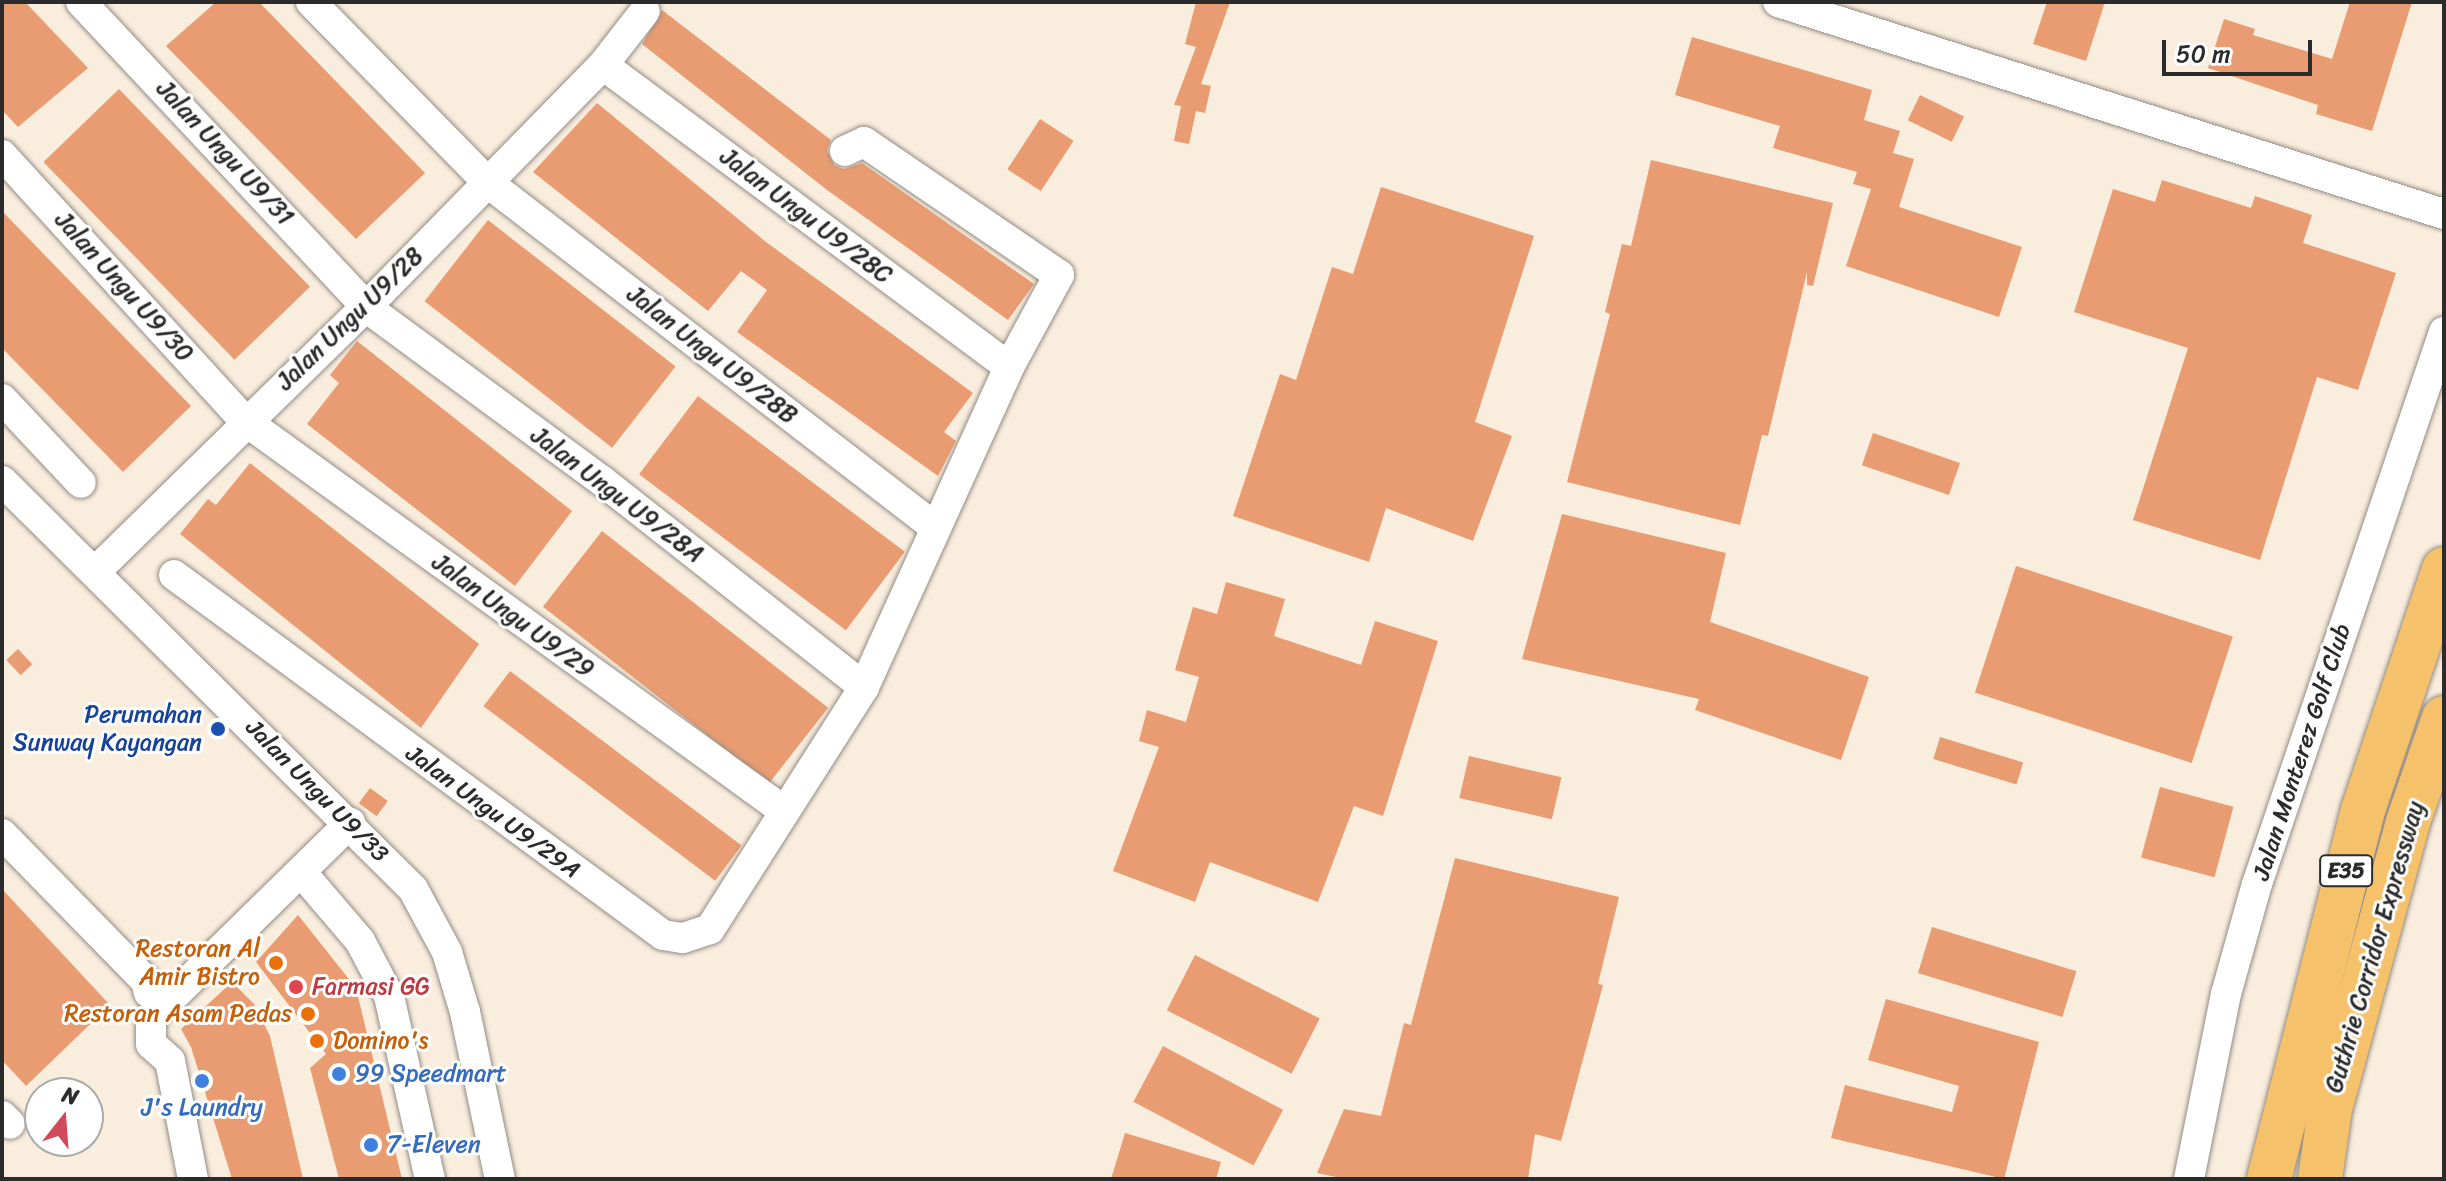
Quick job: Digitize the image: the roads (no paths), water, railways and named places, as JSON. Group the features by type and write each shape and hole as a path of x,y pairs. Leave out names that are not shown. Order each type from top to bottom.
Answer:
{"highway":[{"name":"Guthrie Corridor Expressway","path":"2269,1179 2363,810 2444,569"},
{"name":"Guthrie Corridor Expressway","path":"2320,1179 2330,1109 2408,822 2444,718"}],"street":[{"name":"Jalan Ungu U9/31","path":"81,2 366,307"},
{"name":"Jalan Ungu U9/28B","path":"311,2 487,182 936,528"},
{"path":"1778,2 2444,214"},
{"name":"Jalan Ungu U9/28","path":"96,571 244,420 366,307 603,65 645,11"},
{"name":"Jalan Ungu U9/28C","path":"603,65 1009,367"},
{"path":"783,810 864,687 1009,367 1059,275 864,142 845,151"},
{"name":"Jalan Ungu U9/30","path":"2,155 244,420"},
{"name":"Jalan Ungu U9/28A","path":"366,307 601,480 864,687"},
{"name":"Jalan Monterez Golf Club","path":"2189,1179 2226,994 2257,884 2444,332"},
{"path":"2,399 81,483"},
{"name":"Jalan Ungu U9/29","path":"244,420 783,810"},
{"name":"Jalan Ungu U9/33","path":"2,481 350,823 413,889 447,952 465,1012 500,1179"},
{"name":"Jalan Ungu U9/29A","path":"174,575 663,935 683,938 710,929 783,810"},
{"path":"193,1179 170,1061 151,1044 151,1018 350,823"},
{"path":"2,834 146,981 149,993"},
{"path":"302,873 360,941 389,996 430,1179"}],"place":[{"name":"Perumahan Sunway Kayangan","path":"218,729"},
{"name":"Restoran Al Amir Bistro","path":"276,963"},
{"name":"Farmasi GG","path":"296,987"},
{"name":"Restoran Asam Pedas","path":"308,1014"},
{"name":"Domino's","path":"317,1041"},
{"name":"99 Speedmart","path":"339,1074"},
{"name":"J's Laundry","path":"202,1081"},
{"name":"7-Eleven","path":"371,1145"}]}
